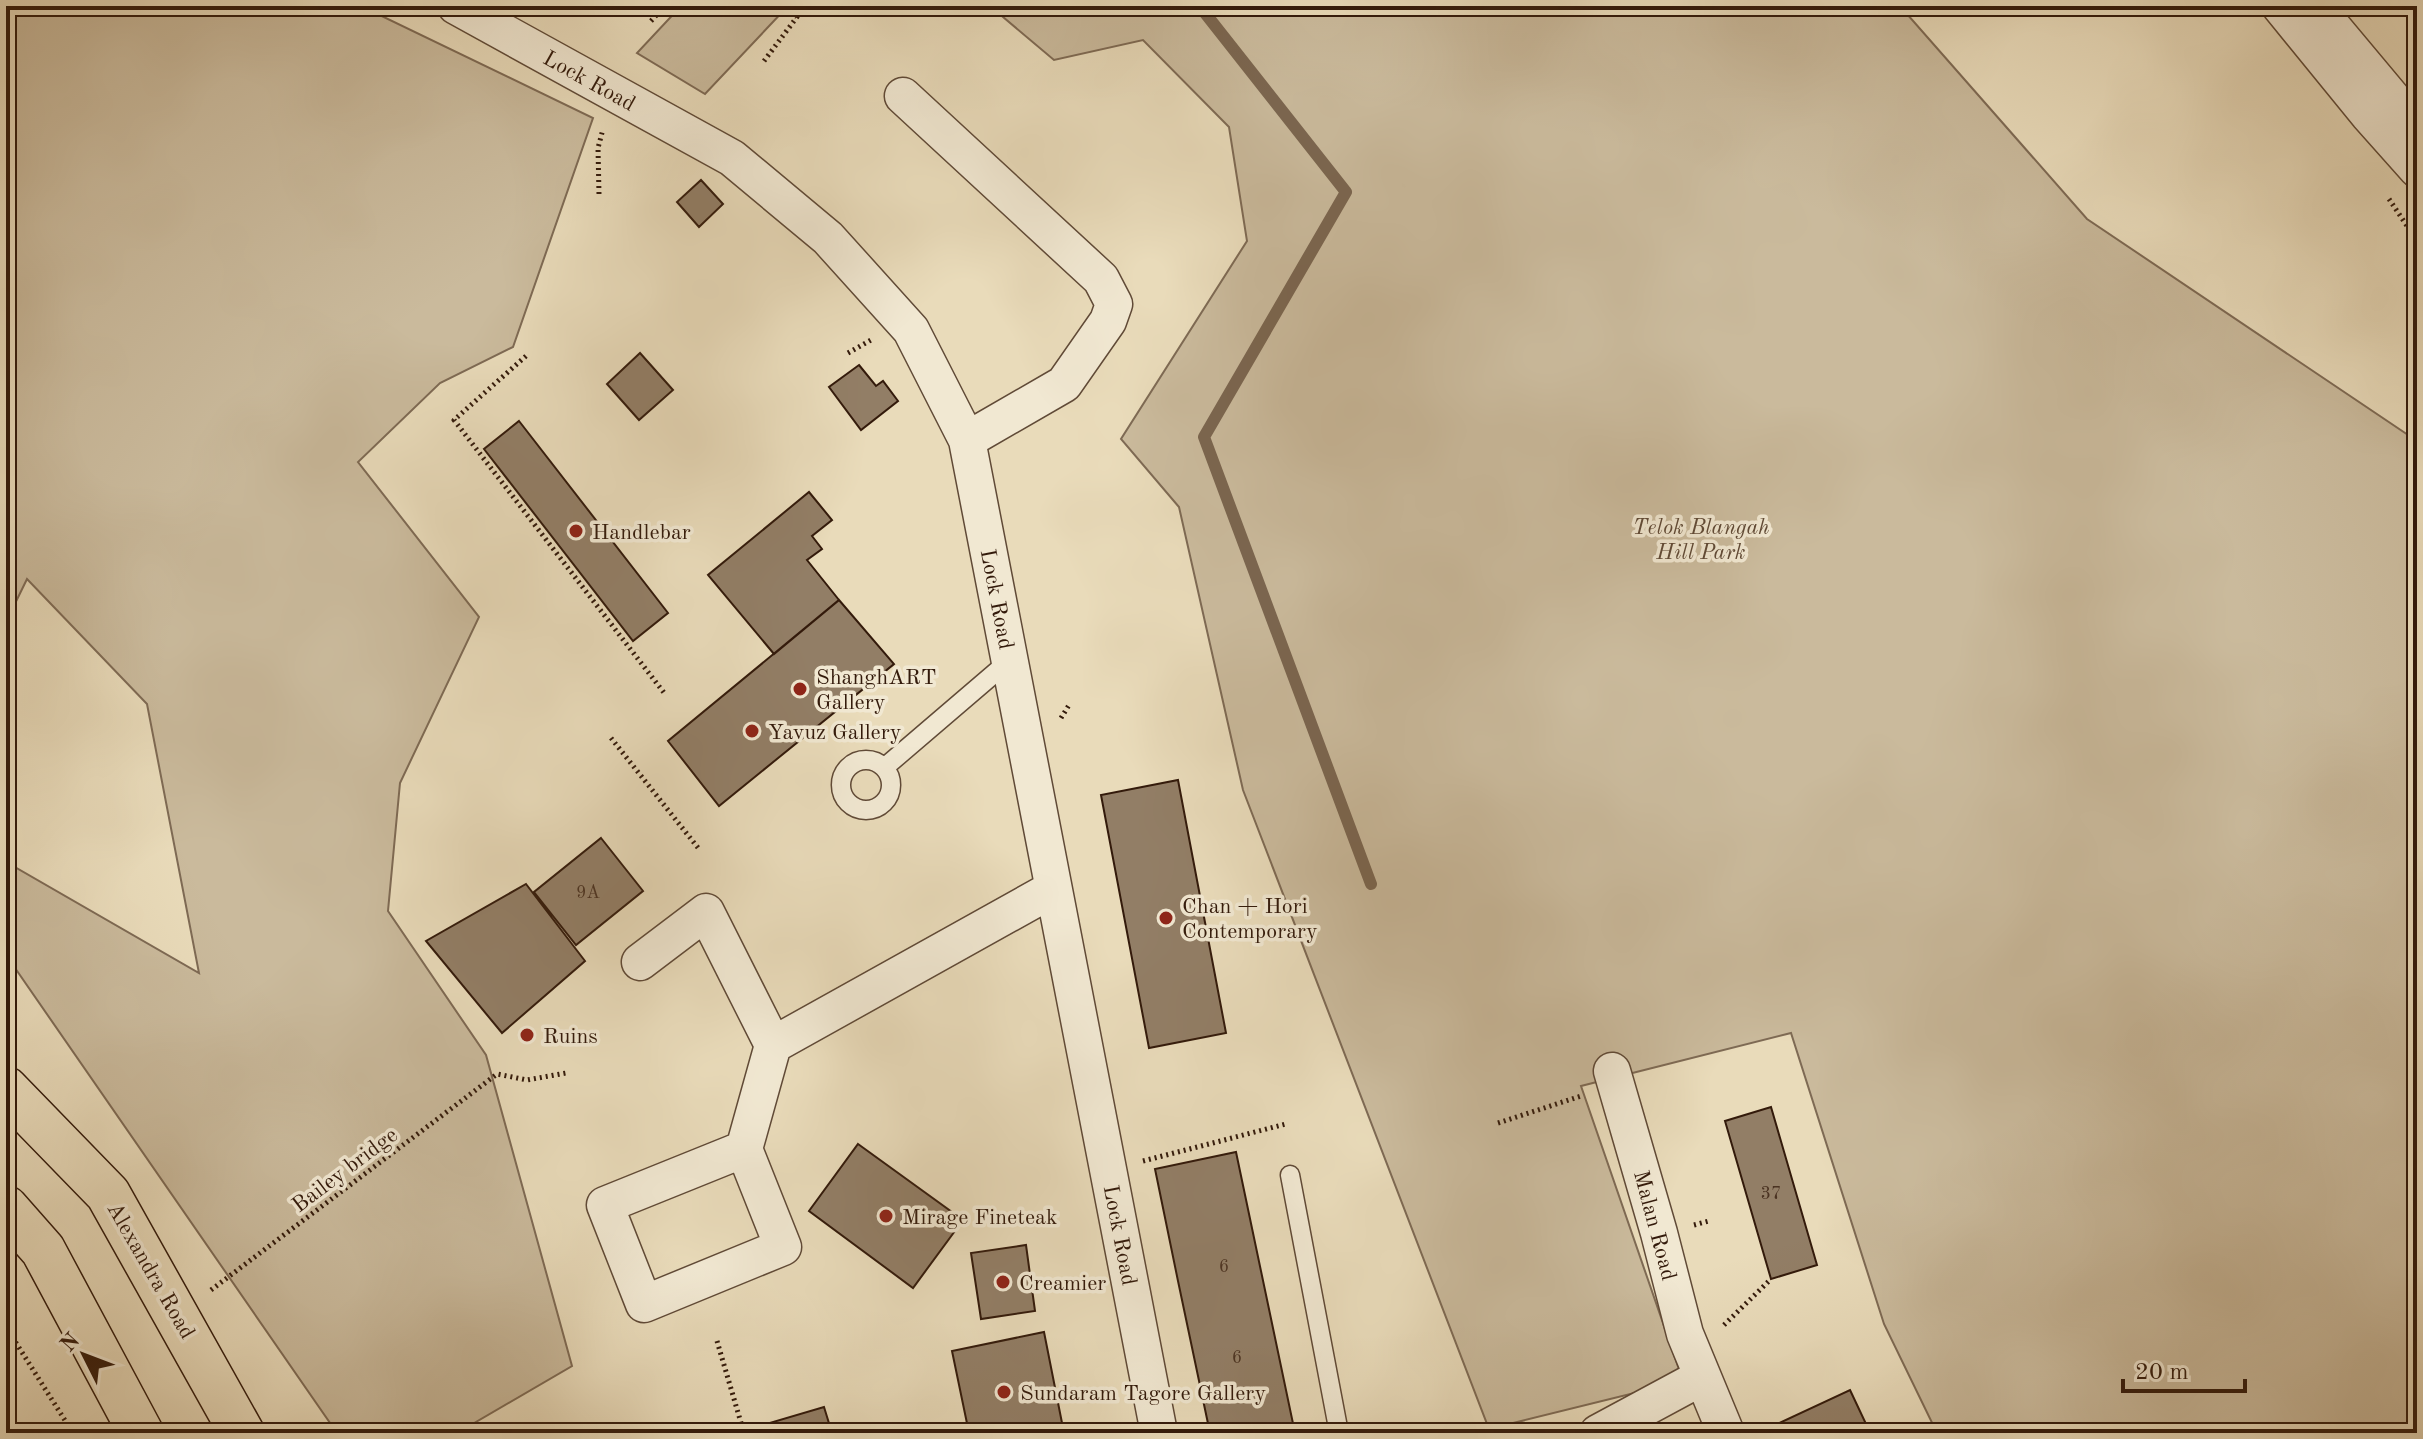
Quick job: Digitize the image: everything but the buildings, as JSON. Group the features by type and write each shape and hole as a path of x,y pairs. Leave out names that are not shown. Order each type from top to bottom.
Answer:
{"main road":[{"name":"Alexandra Road","path":"6,1089 108,1194 242,1433"},
{"path":"6,1208 43,1250 141,1433"}],"street":[{"name":"Lock Road","path":"456,6 732,158 828,238 911,330 967,440 1159,1433"},
{"path":"2280,6 2417,169"},
{"path":"2315,6 2417,128"},
{"path":"903,96 1101,279 1114,304 1108,321 1064,384 967,440"},
{"path":"773,1045 1053,889"},
{"path":"640,962 706,912 773,1045 744,1149 783,1247 644,1304 605,1205 744,1149"},
{"name":"Malan Road","path":"1614,1078 1685,1334 1726,1433"},
{"path":"1598,1433 1702,1377"}],"lane":[{"path":"2412,6 2417,15"},
{"path":"885,767 1010,660"},
{"path":"1290,1175 1339,1433"}],"path":[{"path":"651,21 665,6"},
{"path":"764,61 797,17 787,6"},
{"path":"599,194 598,148 606,119"},
{"path":"526,356 454,420 665,694"},
{"path":"1059,721 1069,705"},
{"path":"611,738 699,849"},
{"name":"Bailey bridge","path":"211,1290 497,1074 527,1080 566,1073"},
{"path":"1498,1123 1614,1078"},
{"path":"1109,1171 1286,1124"},
{"path":"1724,1325 1771,1279"},
{"path":"6,1327 73,1433"},
{"path":"717,1341 744,1433"}],"green space":[{"path":"6,6 361,6 593,118 513,347 440,383 358,462 479,617 400,783 388,911 486,1055 572,1366 457,1433 337,1433 15,968 6,963 6,862 199,973 147,704 27,579 6,622"},
{"path":"681,6 788,6 705,94 637,53"},
{"name":"Telok Blangah Hill Park","path":"990,6 1900,6 2087,219 2417,441 2417,1433 1937,1433 1884,1324 1791,1033 1581,1086 1683,1381 1489,1429 1243,790 1179,507 1121,439 1247,241 1229,127 1143,40 1054,60"}],"waterway":[{"path":"1205,13 1346,192 1204,437 1371,884"}],"place":[{"name":"Handlebar","path":"576,531"},
{"name":"ShanghART Gallery","path":"800,689"},
{"name":"Yavuz Gallery","path":"752,731"},
{"name":"Chan + Hori Contemporary","path":"1166,918"},
{"name":"Ruins","path":"527,1035"},
{"name":"Mirage Fineteak","path":"886,1216"},
{"name":"Creamier","path":"1003,1282"},
{"name":"Sundaram Tagore Gallery","path":"1004,1392"}]}
